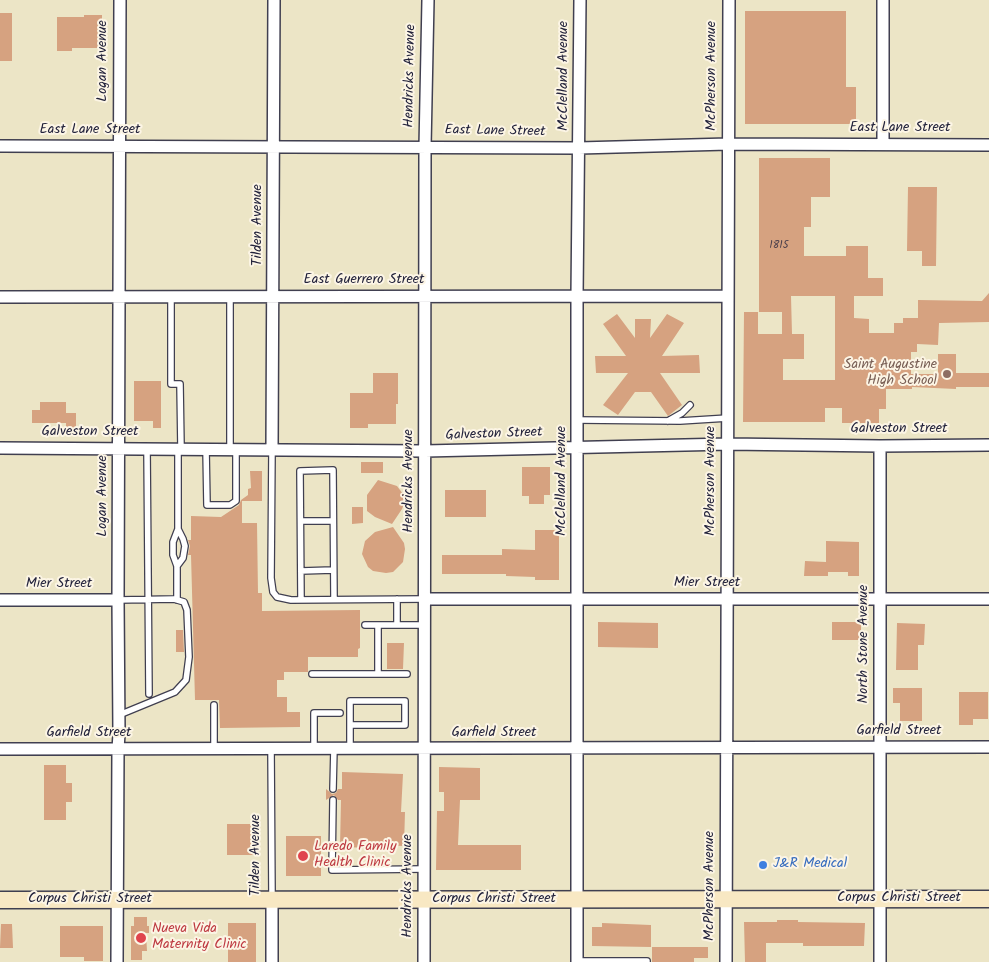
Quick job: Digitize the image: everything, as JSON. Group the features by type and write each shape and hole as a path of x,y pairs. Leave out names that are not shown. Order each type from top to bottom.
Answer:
{"main road":[{"name":"Corpus Christi Street","path":"0,900 989,900"}],"street":[{"name":"Logan Avenue","path":"117,962 120,0"},
{"name":"Tilden Avenue","path":"272,449 274,0"},
{"name":"Hendricks Avenue","path":"424,962 425,147 428,0"},
{"name":"McClelland Avenue","path":"577,962 577,296 580,0"},
{"name":"McPherson Avenue","path":"726,962 728,0"},
{"path":"883,0 883,143"},
{"name":"East Lane Street","path":"0,146 579,148 728,144 883,143 989,145"},
{"name":"East Guerrero Street","path":"0,297 728,296"},
{"name":"Galveston Street","path":"0,448 179,448 425,452 728,444 989,445"},
{"name":"North Stone Avenue","path":"880,446 880,962"},
{"name":"Mier Street","path":"424,598 989,599"},
{"name":"Mier Street","path":"0,600 118,600"},
{"name":"Garfield Street","path":"0,749 989,747"},
{"name":"Tilden Avenue","path":"272,900 272,962"}],"lane":[{"path":"206,449 207,505 230,505 236,501 230,296"},
{"path":"171,297 171,384 180,384 178,529 173,542 173,555 177,566 177,600"},
{"path":"668,421 682,413 690,405"},
{"path":"578,420 668,421 728,418"},
{"path":"147,448 149,694"},
{"path":"272,449 272,586 277,596 283,599 301,600 424,598"},
{"path":"301,600 300,471 308,470 333,470 334,599"},
{"path":"301,521 333,520"},
{"path":"177,566 185,554 183,538 178,529"},
{"path":"301,570 333,570"},
{"path":"118,600 149,599 184,602 187,610 189,657 186,680 182,687 171,695 119,715"},
{"path":"397,599 397,625"},
{"path":"365,625 424,625"},
{"path":"378,625 378,674"},
{"path":"312,674 407,674"},
{"path":"350,725 405,725 405,701 350,701 350,725 350,748"},
{"path":"214,704 214,748"},
{"path":"314,748 314,713 340,713"},
{"name":"Tilden Avenue","path":"271,748 272,900"},
{"path":"333,789 334,748"},
{"path":"333,800 332,870 424,870"},
{"path":"577,962 647,962"}],"building":[{"path":"745,11 846,11 846,87 856,87 856,124 745,124"},
{"path":"0,13 12,13 12,61 0,61"},
{"path":"84,15 102,15 102,48 72,48 72,51 57,51 57,17 84,17"},
{"path":"759,158 830,158 830,197 811,197 811,227 804,227 804,256 846,256 846,246 868,246 868,278 883,278 883,296 854,296 854,318 869,319 869,333 894,333 894,323 903,323 903,318 918,318 918,300 982,301 989,293 989,322 939,323 938,345 917,344 917,352 911,352 911,374 938,374 938,354 956,354 956,373 989,373 989,387 886,389 886,409 879,409 879,423 842,423 842,408 825,408 825,422 743,422 744,312 758,312 758,334 782,334 782,312 759,312","holes":["791,296 835,296 835,380 783,380 783,359 804,359 804,334 792,334"]},
{"path":"908,187 937,187 936,266 922,266 922,251 907,251"},
{"path":"617,314 635,338 635,319 651,319 650,338 667,314 684,323 662,356 699,355 700,373 660,373 682,405 668,416 651,392 635,392 618,415 603,405 628,373 596,373 595,356 626,356 603,324"},
{"path":"373,373 398,373 396,424 368,424 368,428 350,428 350,393 373,393"},
{"path":"134,381 161,381 161,428 153,428 153,421 134,421"},
{"path":"40,402 66,402 66,413 76,413 76,429 66,429 66,423 32,423 32,410 40,410"},
{"path":"361,462 383,462 383,473 361,473"},
{"path":"522,467 550,467 550,495 544,495 544,504 529,504 529,496 522,496"},
{"path":"250,471 262,471 262,501 242,501 242,523 257,523 258,593 262,593 262,611 360,610 360,648 358,649 358,657 308,657 308,672 284,672 284,680 277,680 277,697 287,697 287,712 300,712 300,727 220,728 219,700 195,700 191,555 188,555 190,546 188,540 191,540 191,516 221,517 239,505 241,500 248,495 248,489 251,488"},
{"path":"378,480 397,486 403,494 404,504 392,524 375,517 367,511 367,495"},
{"path":"445,490 486,490 486,517 445,517"},
{"path":"352,507 363,507 363,523 352,524"},
{"path":"393,527 404,543 403,562 393,572 373,571 368,567 362,554 365,541 375,532"},
{"path":"535,530 559,530 559,580 535,580 535,577 506,576 506,574 442,574 442,555 502,555 502,549 535,550"},
{"path":"826,541 859,542 859,576 848,576 848,572 828,572 828,576 804,576 805,561 826,562"},
{"path":"598,622 658,623 658,648 598,647"},
{"path":"832,622 861,622 861,640 832,640"},
{"path":"897,623 925,624 924,645 918,645 918,670 896,670"},
{"path":"176,630 183,630 184,652 176,652"},
{"path":"387,643 404,643 403,669 387,669"},
{"path":"893,688 922,688 922,721 900,721 900,703 893,703"},
{"path":"959,692 988,692 988,719 973,719 973,725 959,725"},
{"path":"44,765 66,765 66,783 72,783 72,802 66,802 66,820 44,820"},
{"path":"439,767 480,768 480,800 460,800 458,845 521,845 521,870 436,870 437,811 444,811 444,792 439,792"},
{"path":"342,772 403,774 401,812 405,812 404,846 374,845 374,848 340,847 341,800 338,800 334,795 326,800 326,789 332,794 336,793 338,789 342,789"},
{"path":"227,824 255,824 255,855 227,855"},
{"name":"Laredo Family Health Clinic","path":"286,836 321,836 321,876 286,876"},
{"name":"Nueva Vida Maternity Clinic","path":"134,917 147,917 147,926 149,926 149,933 146,933 147,951 142,951 142,960 131,960 131,926 134,926"},
{"path":"777,920 865,923 864,946 803,946 803,943 766,943 766,962 745,962 744,922 777,922"},
{"path":"228,923 256,923 256,962 228,962"},
{"path":"602,923 651,925 651,947 592,946 592,927 602,927"},
{"path":"1,924 12,924 13,948 0,948"},
{"path":"60,926 103,926 103,961 84,961 84,957 60,957"},
{"path":"652,947 708,947 708,958 694,958 694,962 652,962"}],"place":[{"name":"Saint Augustine High School","path":"947,374"},
{"name":"Laredo Family Health Clinic","path":"303,856"},
{"name":"J&R Medical","path":"763,865"},
{"name":"Nueva Vida Maternity Clinic","path":"141,938"}]}
